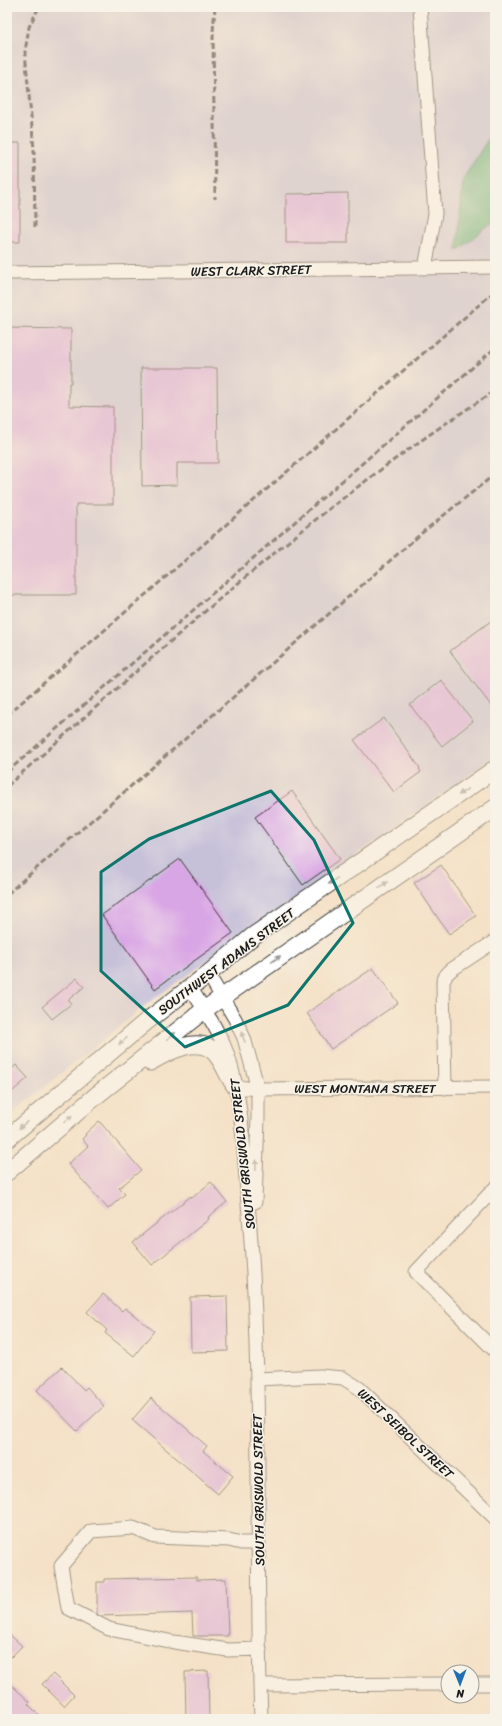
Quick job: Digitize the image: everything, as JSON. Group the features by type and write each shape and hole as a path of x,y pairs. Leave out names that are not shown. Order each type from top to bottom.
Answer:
{"main road":[{"name":"SOUTHWEST ADAMS STREET","path":"7,1139 147,1021 254,936 495,769"},
{"name":"SOUTHWEST ADAMS STREET","path":"7,1172 97,1095 204,1010 495,808"},
{"path":"97,1095 158,1057 176,1049 193,1045 205,1046 216,1053 236,1087"}],"street":[{"path":"420,7 435,214 425,268"},
{"name":"WEST CLARK STREET","path":"7,273 495,267"},
{"path":"445,1088 443,982 446,975 451,970 495,941"},
{"name":"SOUTH GRISWOLD STREET","path":"208,974 236,1019 244,1038 258,1089 252,1260"},
{"name":"SOUTH GRISWOLD STREET","path":"190,987 225,1046 236,1087 242,1137 252,1260 257,1379 261,1719"},
{"name":"WEST MONTANA STREET","path":"236,1087 258,1089 495,1087"},
{"path":"495,1188 416,1272 495,1351"},
{"name":"WEST SEIBOL STREET","path":"257,1379 320,1376 343,1378 359,1388 495,1518"},
{"path":"259,1543 241,1543 229,1540 155,1537 133,1528 91,1531 61,1566 68,1608 109,1629 174,1642 228,1650 260,1649"},
{"path":"260,1686 440,1684"},
{"path":"480,1684 495,1684"}],"highlighted area":[{"path":"271,791 314,840 353,923 288,1005 185,1047 101,971 101,872 149,839"}],"shaded area":[{"path":"7,7 495,7 495,757 152,1000 7,1117"}],"green space":[{"path":"495,128 495,221 457,251 463,179"}],"building":[{"path":"7,143 20,143 20,242 7,242"},
{"path":"348,193 348,243 286,243 286,194"},
{"path":"7,328 71,329 71,383 69,383 69,406 113,407 113,504 76,504 76,595 7,595"},
{"path":"141,368 217,368 218,463 177,463 177,485 142,486"},
{"path":"495,618 495,711 450,651"},
{"path":"441,680 473,721 442,746 410,705"},
{"path":"384,718 420,768 419,769 421,772 394,792 354,740"},
{"path":"292,791 340,859 303,885 255,817"},
{"path":"180,859 233,933 155,989 102,915"},
{"path":"441,865 476,916 449,934 414,883"},
{"path":"373,968 398,1003 331,1049 307,1013"},
{"path":"77,978 84,987 68,1000 71,1004 52,1019 42,1007"},
{"path":"16,1065 28,1078 7,1096 7,1073"},
{"path":"99,1121 141,1170 119,1188 125,1194 108,1209 68,1164 88,1146 82,1139 86,1135 85,1134"},
{"path":"211,1182 227,1202 208,1217 209,1219 152,1265 133,1242"},
{"path":"103,1294 122,1311 125,1308 154,1331 134,1356 105,1333 107,1330 87,1312"},
{"path":"227,1296 228,1351 191,1352 190,1297"},
{"path":"62,1367 84,1390 87,1387 104,1406 77,1431 37,1390"},
{"path":"151,1398 207,1446 203,1451 233,1476 218,1494 132,1420"},
{"path":"197,1577 197,1580 226,1579 228,1636 193,1636 192,1613 100,1616 97,1614 97,1582 104,1582 104,1579"},
{"path":"7,1632 22,1646 7,1661"},
{"path":"208,1671 209,1719 186,1719 185,1672"},
{"path":"53,1674 74,1695 64,1706 42,1684"},
{"path":"7,1681 30,1702 28,1704 43,1719 7,1719"}],"railway":[{"path":"35,227 34,149 25,52 29,27 39,7"},
{"path":"215,7 213,32 215,199"},
{"path":"7,715 495,291"},
{"path":"7,772 495,348"},
{"path":"7,786 184,630 304,529 430,434 495,391"},
{"path":"7,894 423,532 495,474"}]}
